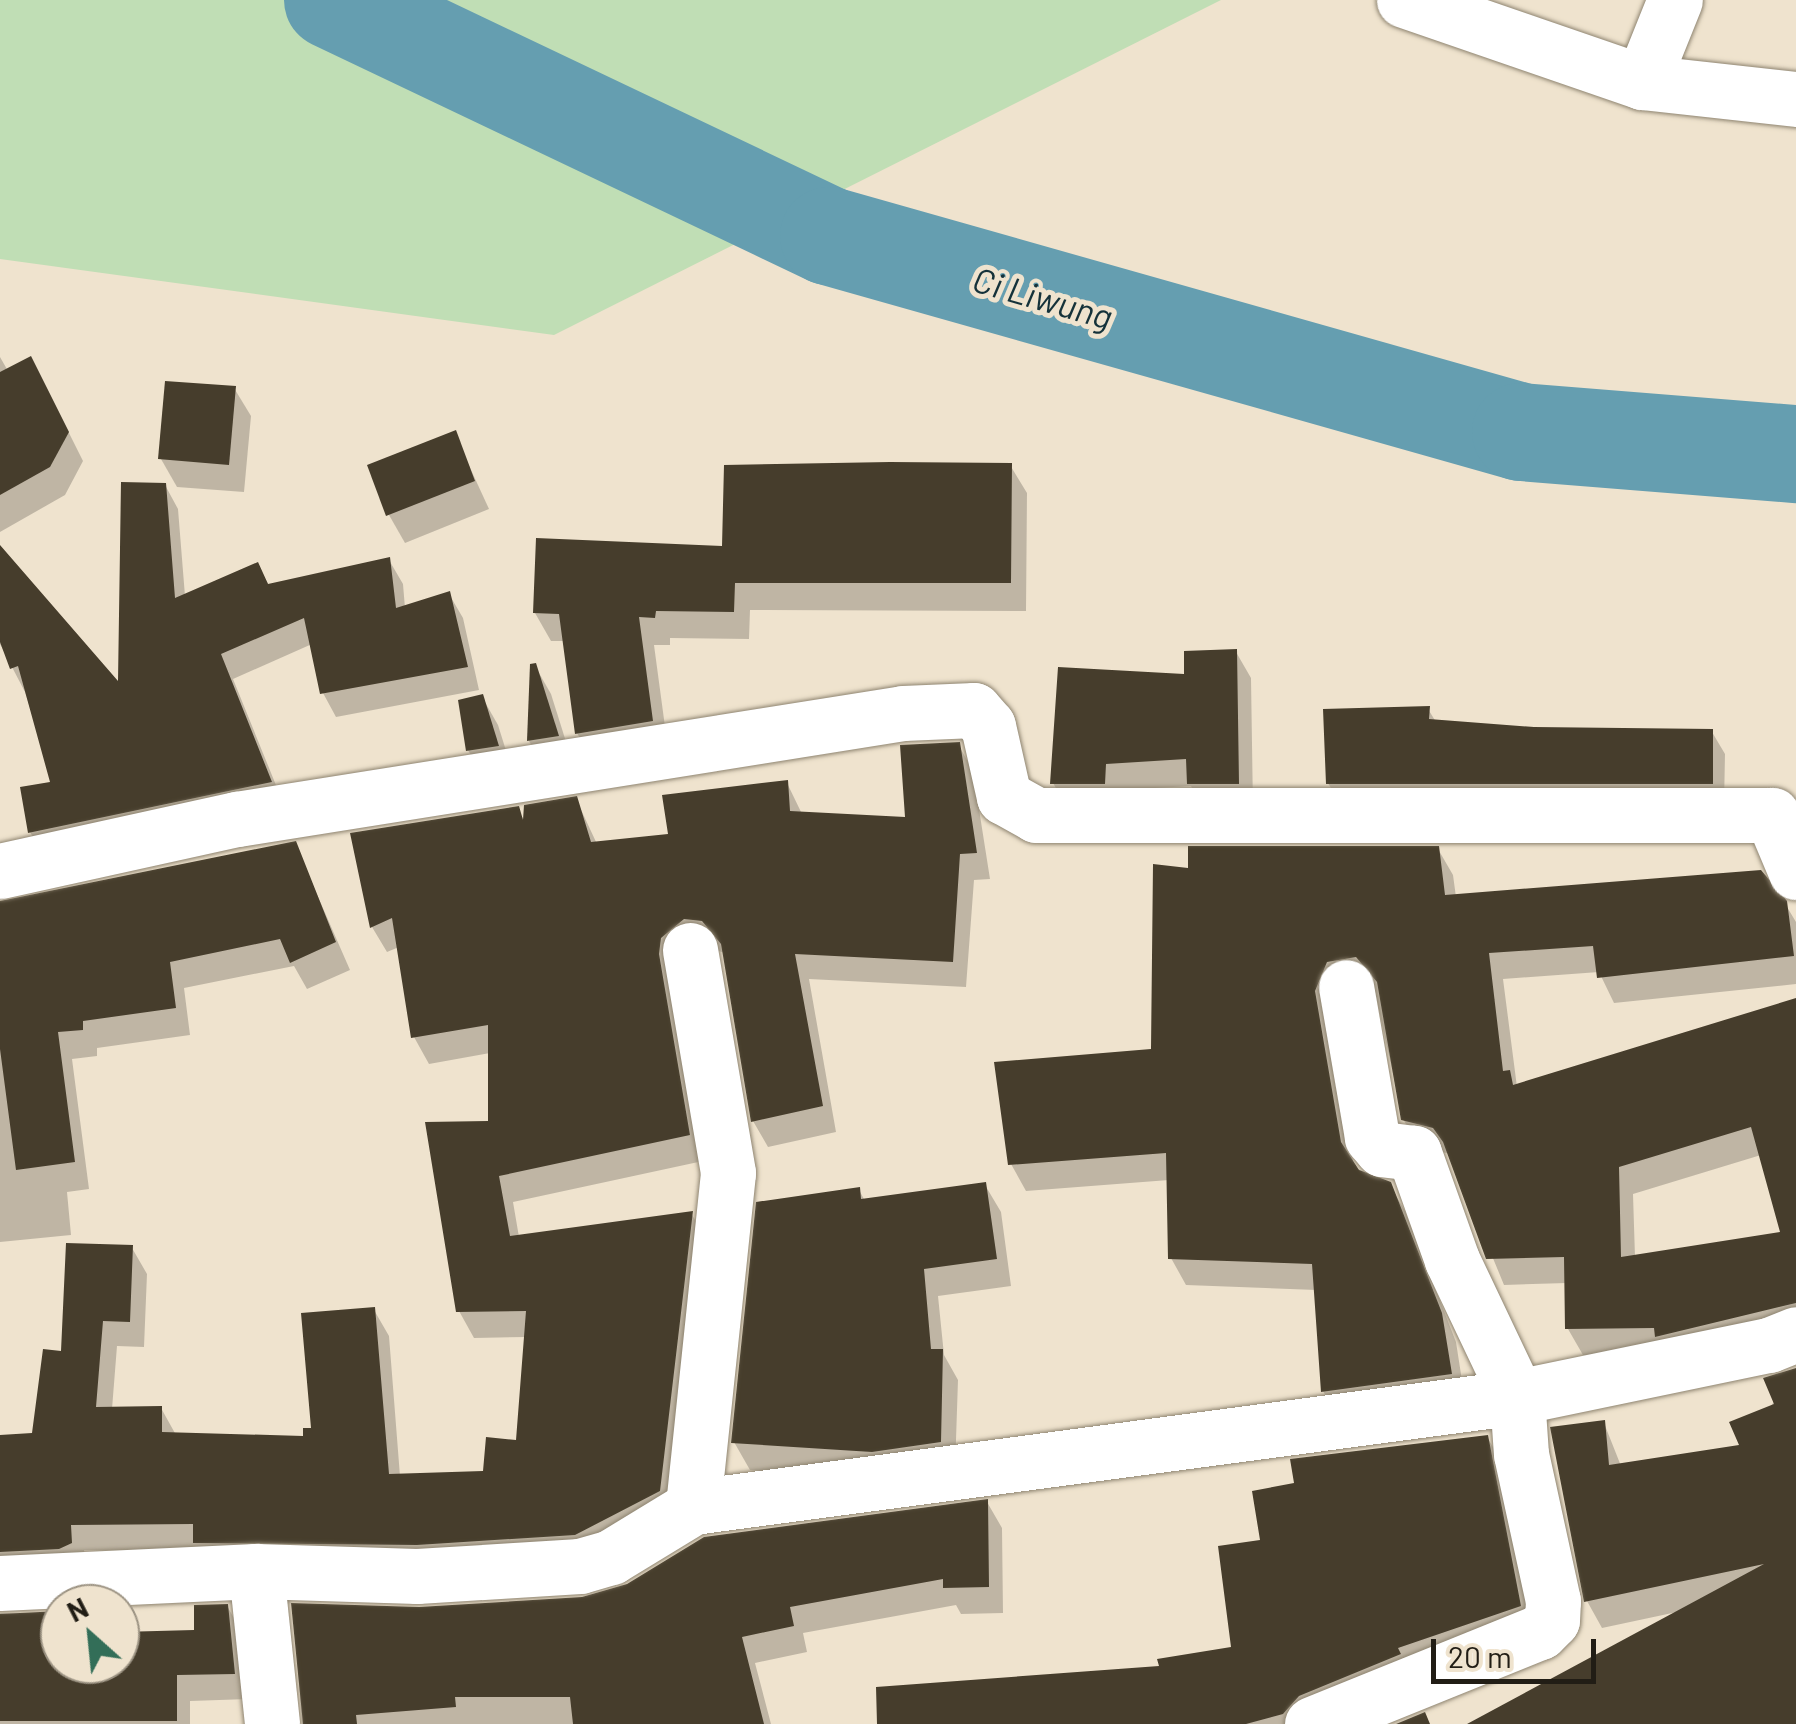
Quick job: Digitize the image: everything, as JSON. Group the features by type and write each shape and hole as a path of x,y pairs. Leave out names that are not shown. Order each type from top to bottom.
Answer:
{"street":[{"path":"1404,0 1642,82 1796,99"},
{"path":"1642,82 1674,0"},
{"path":"0,871 257,816 903,712 974,710 988,726 1004,796 1036,814 1772,815 1796,872"},
{"path":"690,950 728,1173 693,1507"},
{"path":"1312,1724 1540,1632 1552,1620 1543,1537 1521,1454 1517,1397 1452,1260 1414,1154 1382,1149 1372,1137 1346,987"},
{"path":"0,1583 256,1572 417,1576 580,1566 611,1557 693,1507 1517,1397 1768,1345 1796,1334"},
{"path":"256,1572 272,1724"}],"green space":[{"path":"0,0 1221,0 554,335 0,259"}],"building":[{"path":"31,356 69,432 50,467 0,495 0,372"},
{"path":"165,381 236,386 229,465 158,459"},
{"path":"456,430 475,481 386,516 367,465"},
{"path":"1012,463 1011,583 735,583 734,612 656,611 655,618 639,617 653,721 575,734 559,614 533,613 536,538 722,546 724,465"},
{"path":"121,482 166,483 175,598 258,562 268,584 390,557 396,608 450,591 468,667 320,694 304,618 221,654 272,782 28,833 20,787 50,782 18,666 10,669 0,642 0,545 118,681"},
{"path":"1237,649 1239,784 1187,784 1186,759 1106,764 1105,784 1050,784 1058,667 1184,674 1184,651"},
{"path":"536,663 559,736 527,741 530,664"},
{"path":"483,694 499,746 466,751 458,700"},
{"path":"1430,706 1429,719 1534,727 1713,729 1713,784 1326,784 1323,709"},
{"path":"960,742 977,853 960,854 953,962 795,954 823,1106 751,1122 721,944 702,921 684,919 661,938 659,954 690,1135 499,1176 510,1236 693,1211 660,1491 575,1535 417,1545 193,1543 193,1524 71,1525 72,1543 59,1549 0,1552 0,1435 32,1433 43,1349 61,1351 66,1243 133,1245 130,1322 103,1321 96,1407 162,1406 162,1432 303,1436 303,1428 311,1428 301,1313 375,1307 389,1474 483,1471 486,1437 516,1440 526,1311 456,1312 425,1122 488,1121 488,1025 411,1038 392,918 370,928 350,833 519,806 523,820 524,805 577,796 591,842 668,834 662,795 788,780 790,811 905,817 900,745"},
{"path":"296,841 336,942 290,963 280,939 170,962 176,1008 83,1021 83,1030 58,1032 75,1162 16,1170 0,1049 0,901"},
{"path":"1188,846 1439,846 1445,895 1761,870 1787,901 1794,956 1597,978 1593,946 1489,953 1503,1071 1510,1070 1513,1085 1796,998 1796,1303 1655,1337 1654,1328 1565,1329 1564,1257 1486,1259 1443,1142 1433,1128 1401,1120 1377,982 1356,957 1327,962 1315,991 1341,1142 1359,1170 1391,1182 1442,1313 1452,1374 1321,1392 1312,1264 1168,1259 1166,1153 1008,1165 994,1062 1151,1049 1153,864 1188,868","holes":["1751,1127 1780,1232 1621,1257 1619,1167"]},
{"path":"986,1182 997,1259 924,1269 931,1349 943,1349 941,1442 872,1452 731,1443 756,1202 860,1187 861,1199"},
{"path":"1796,1368 1796,1724 1467,1724 1764,1564 1584,1602 1550,1427 1605,1420 1609,1465 1739,1445 1729,1422 1774,1404 1763,1378"},
{"path":"1488,1435 1521,1606 1398,1648 1401,1654 1299,1696 1283,1714 1246,1724 877,1724 876,1687 1159,1666 1157,1659 1231,1647 1218,1546 1260,1540 1252,1491 1294,1483 1290,1459"},
{"path":"988,1499 989,1587 943,1588 943,1579 790,1607 794,1626 742,1637 764,1724 573,1724 570,1697 455,1697 456,1707 356,1715 357,1724 303,1724 291,1603 419,1607 582,1597 627,1584 704,1537"},
{"path":"228,1604 235,1674 177,1675 177,1721 0,1721 0,1614 40,1612 40,1684 140,1684 140,1631 194,1630 194,1605"},
{"path":"1425,1712 1430,1724 1396,1724"}],"waterway":[{"name":"Ci Liwung","path":"333,0 829,236 1521,432 1796,454"}]}
